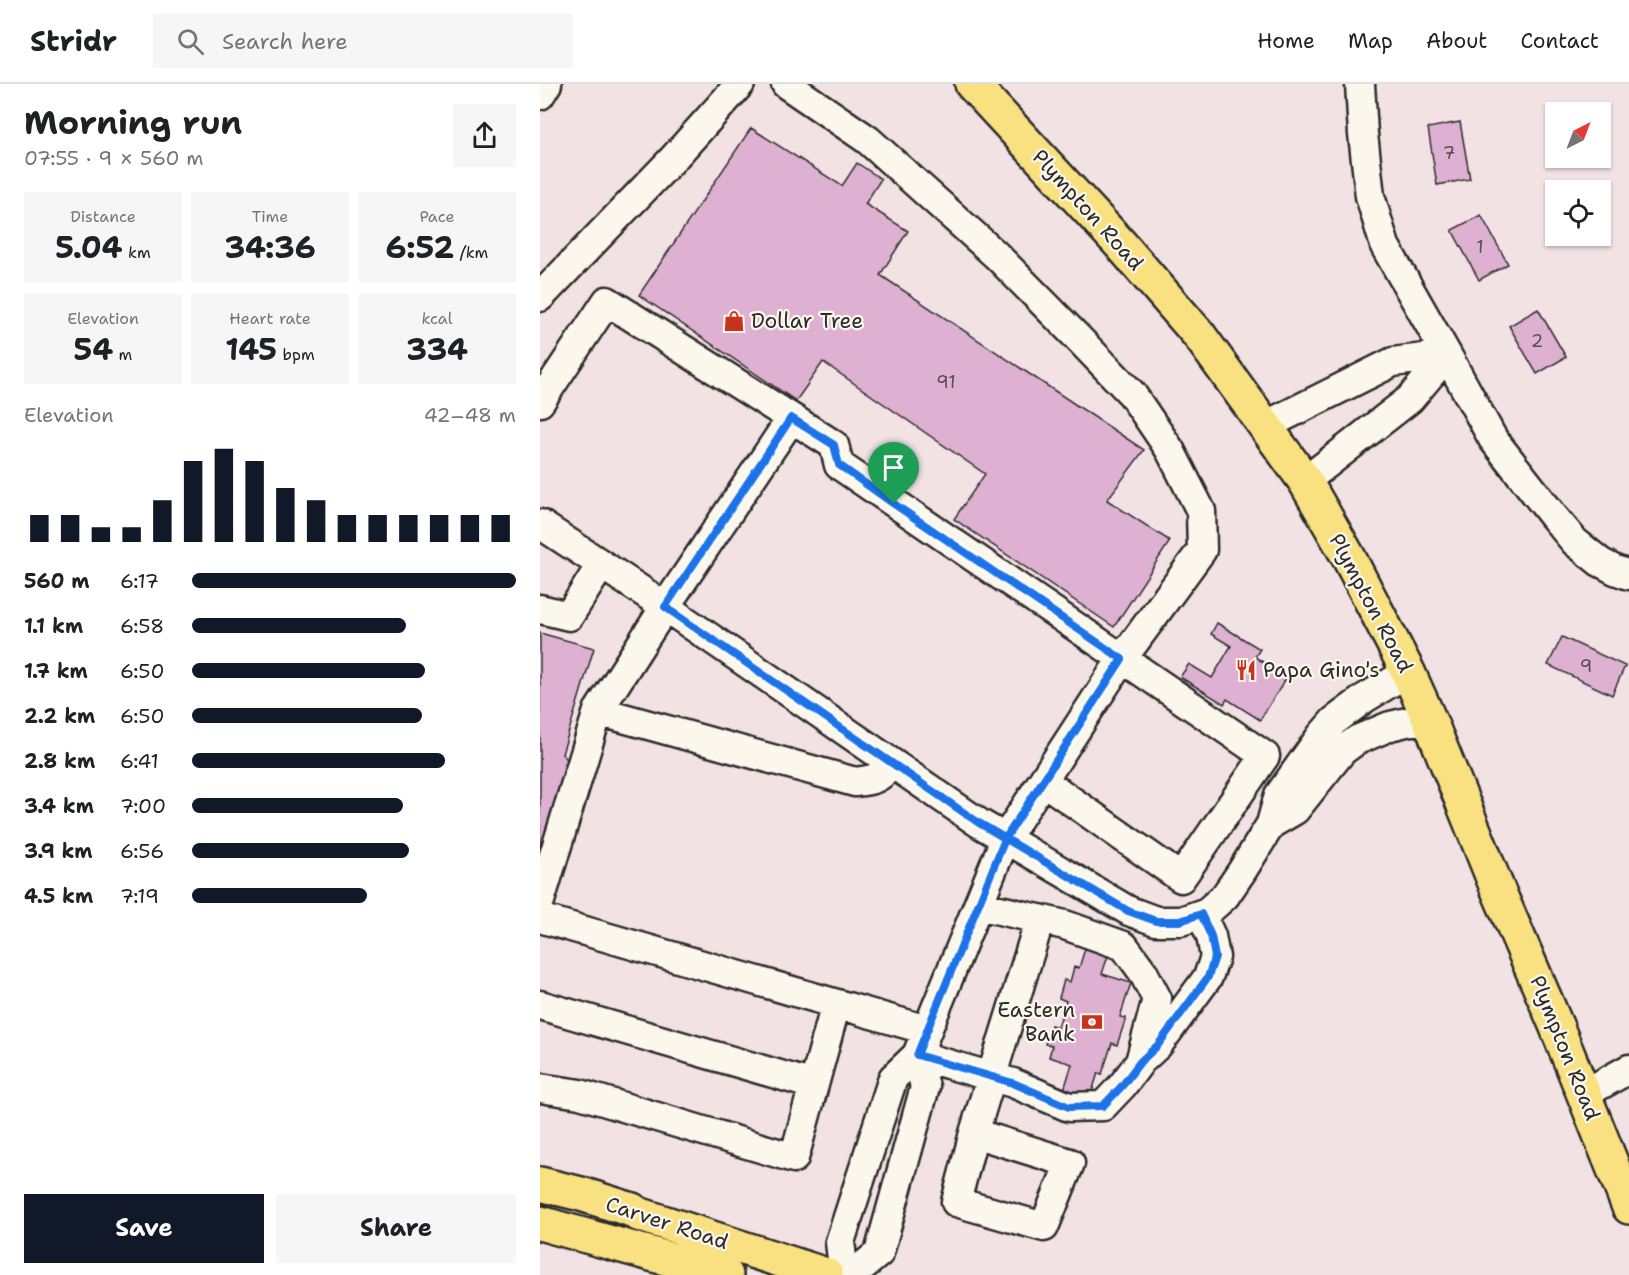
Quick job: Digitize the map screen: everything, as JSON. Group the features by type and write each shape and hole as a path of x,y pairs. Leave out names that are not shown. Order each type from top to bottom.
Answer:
{"main road":[{"name":"Plympton Road","path":"972,84 1123,247 1191,326 1305,481 1349,558 1408,672 1430,721 1629,1207"},
{"name":"Carver Road","path":"540,1184 632,1210 638,1214 826,1275"},
{"name":"Carver Road","path":"540,1222 726,1275"}],"street":[{"path":"540,95 548,84"},
{"path":"540,297 671,161 741,84"},
{"path":"786,84 868,140 996,255 1132,394 1170,450 1201,511 1202,550 1122,659 1005,839 922,1042 893,1078 840,1242 844,1275"},
{"path":"1360,84 1370,196 1385,246 1493,439 1575,542 1600,562 1629,575"},
{"path":"540,402 607,301 834,445 839,465 1265,756 1181,878 1043,782"},
{"path":"1265,426 1393,362 1448,355"},
{"path":"1305,481 1410,399 1448,355"},
{"path":"540,901 598,711 791,418"},
{"path":"540,524 979,823 1128,911 1156,921 1180,921 1207,912 1225,896 1271,824 1279,795 1321,736 1334,721 1365,698 1408,672"},
{"path":"540,609 569,615 601,565"},
{"path":"598,711 855,782 871,780 883,774 893,764"},
{"path":"1271,824 1295,810 1342,751 1357,740 1390,726 1411,721 1430,721"},
{"path":"978,905 1065,925 1124,946 1143,972 1157,999 1140,1062"},
{"path":"540,918 836,1004 922,1042 991,1077 1013,1083 1069,1107 1103,1106 1140,1062 1158,1045 1208,977 1215,957 1211,936 1201,914"},
{"path":"974,1133 1040,919"},
{"path":"540,1088 580,1094 794,1158 836,1004"},
{"path":"540,1005 814,1085"},
{"path":"852,1275 879,1252 925,1086 922,1042"},
{"path":"1584,1094 1629,1069"}],"building":[{"path":"1460,122 1470,179 1437,185 1428,128"},
{"path":"751,128 842,186 857,163 881,179 865,204 908,231 880,275 1144,450 1107,500 1170,541 1114,627 954,519 985,474 823,362 796,401 639,295"},
{"path":"1481,215 1508,264 1479,280 1452,230"},
{"path":"1538,309 1566,357 1537,374 1509,326"},
{"name":"Papa Gino's","path":"1217,623 1260,649 1255,657 1287,677 1260,720 1227,699 1224,704 1180,677 1189,664 1212,678 1231,646 1211,634"},
{"path":"540,633 594,648 562,754 568,760 540,854"},
{"path":"1562,637 1625,666 1612,695 1548,665"},
{"name":"Eastern Bank","path":"1087,942 1110,950 1102,974 1131,983 1120,1017 1126,1018 1117,1045 1112,1043 1102,1074 1098,1073 1089,1101 1063,1093 1072,1064 1049,1057 1052,1046 1045,1044 1051,1025 1058,1027 1066,1001 1059,998 1064,980 1070,982 1074,967 1079,968"}],"place":[{"name":"Dollar Tree","path":"734,321"},
{"name":"Papa Gino's","path":"1246,670"},
{"name":"Eastern Bank","path":"1092,1022"}],"route":[{"path":"894,504 839,465 834,445 791,418 665,607 979,823 1005,839 1128,911 1156,921 1180,921 1201,914 1211,936 1215,957 1208,977 1158,1045 1140,1062 1103,1106 1069,1107 1013,1083 917,1055 1005,839 1122,659 894,504"}]}
